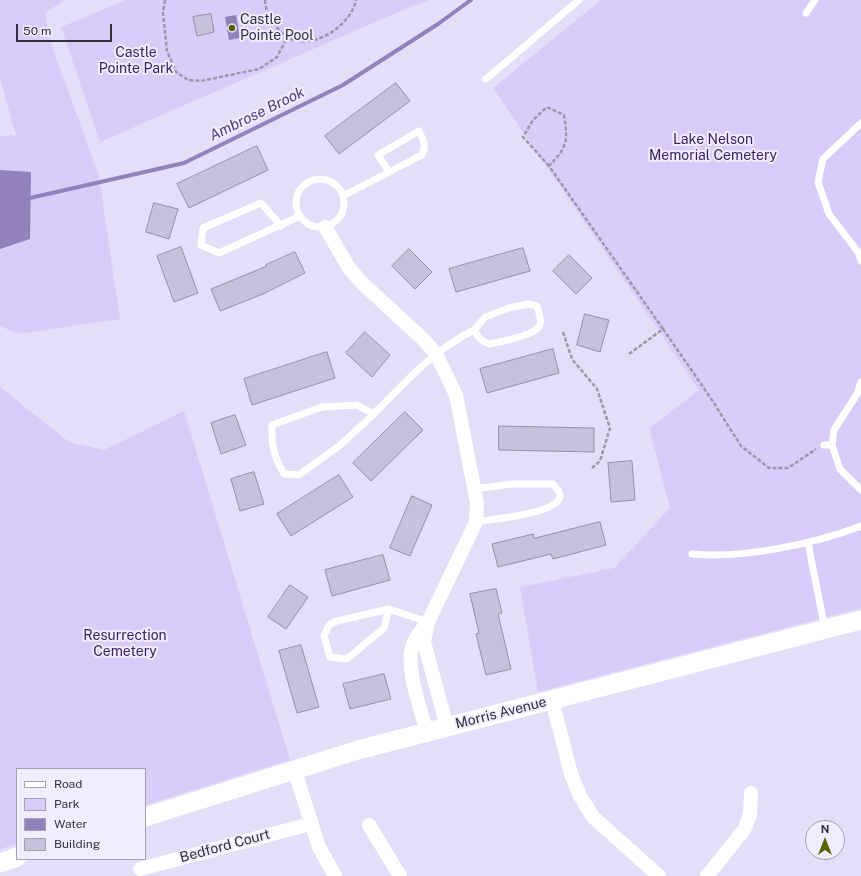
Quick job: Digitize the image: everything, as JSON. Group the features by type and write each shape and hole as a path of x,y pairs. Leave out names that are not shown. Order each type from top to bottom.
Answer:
{"street":[{"path":"325,227 353,273 371,292 424,340 436,354 456,395 477,503 476,522 428,622 413,643 410,656 413,679 426,732"},
{"name":"Morris Avenue","path":"146,817 358,750 861,620"},
{"path":"428,622 424,642 447,727"},
{"path":"552,700 571,774 580,796 593,818 659,876"},
{"path":"294,769 310,824 319,847 335,876"},
{"path":"707,876 744,830 750,815 752,793"},
{"name":"Bedford Court","path":"140,868 310,824"},
{"path":"369,824 400,876"},
{"path":"0,863 16,857"}],"lane":[{"path":"486,79 579,0"},
{"path":"806,13 815,0"},
{"path":"861,123 823,159 818,182 829,214 858,252 861,260"},
{"path":"343,196 422,155 425,149 419,131 378,155 389,172"},
{"path":"318,179 326,180 339,188 343,196 343,212 332,224 325,227 311,225 300,216 296,201 298,193 310,182 318,179"},
{"path":"281,226 261,204 203,228 201,244 219,253 281,226 300,216"},
{"path":"374,414 357,405 322,407 272,424 271,440 275,459 284,474 299,475 339,446 374,414 422,365 461,337 474,330 485,317 509,308 528,304 537,306 540,316 540,324 535,330 520,337 489,344 480,339 474,330"},
{"path":"861,382 857,394 834,430 832,444 840,469 861,490"},
{"path":"824,444 832,444"},
{"path":"474,489 537,483 553,484 560,493 560,499 555,505 529,514 476,522"},
{"path":"692,554 708,556 808,543 861,526"},
{"path":"808,543 825,630"},
{"path":"389,609 384,628 348,659 330,658 324,636 329,624 337,621 389,609 428,622"}],"path":[{"path":"165,0 163,13 167,51 176,72 188,80 201,81 259,69 277,57 287,38"},
{"path":"265,0 269,18 281,33 287,38 301,41 320,38 348,19 356,0"},
{"path":"549,166 563,151 567,134 564,115 547,107 533,120 523,137 549,166 663,329 741,446 768,468 788,468 824,444"},
{"path":"629,354 663,329"},
{"path":"563,332 572,359 597,389 610,428 600,461 592,468"}],"green space":[{"path":"0,0 65,0 46,12 48,35 99,176 120,319 18,334 0,326 0,136 16,135 0,79"},
{"name":"Castle Pointe Park","path":"126,0 429,0 100,142 61,27"},
{"name":"Lake Nelson Memorial Cemetery","path":"601,0 861,0 861,608 538,692 520,587 614,568 670,508 649,428 699,390 493,88"},
{"name":"Resurrection Cemetery","path":"0,387 69,442 104,450 184,411 290,760 146,805 146,768 16,768 16,844 0,849"}],"water":[{"name":"Castle Pointe Pool","path":"236,15 240,38 229,40 225,17"},
{"path":"0,170 31,172 30,239 0,249"}],"building":[{"path":"211,14 214,32 197,36 193,17"},
{"path":"396,83 410,101 339,154 325,136"},
{"path":"257,146 268,170 189,208 177,184"},
{"path":"154,203 178,209 169,239 146,232"},
{"path":"181,247 198,293 174,302 157,256"},
{"path":"523,248 530,271 456,292 449,269"},
{"path":"409,249 432,272 415,289 392,266"},
{"path":"295,252 305,273 263,294 220,311 211,289 267,266 266,265"},
{"path":"569,255 592,278 576,294 553,271"},
{"path":"585,314 609,320 600,352 577,345"},
{"path":"365,332 390,355 372,377 346,353"},
{"path":"553,349 559,373 487,393 480,369"},
{"path":"327,352 335,378 252,405 244,379"},
{"path":"405,412 423,430 371,481 353,463"},
{"path":"235,415 246,445 221,454 211,423"},
{"path":"499,426 594,428 594,452 499,450"},
{"path":"632,461 635,500 611,502 608,463"},
{"path":"254,472 264,504 240,511 231,479"},
{"path":"339,475 353,497 291,536 277,514"},
{"path":"412,496 432,505 410,556 390,548"},
{"path":"600,522 606,545 553,559 551,554 498,567 492,544 533,534 534,538"},
{"path":"383,555 390,580 332,596 325,570"},
{"path":"290,585 308,597 286,629 268,617"},
{"path":"496,589 502,613 498,614 511,669 486,675 476,634 479,633 470,594"},
{"path":"301,645 319,707 297,713 279,651"},
{"path":"384,674 391,699 350,709 343,684"}],"waterway":[{"name":"Ambrose Brook","path":"30,198 184,163 343,85 438,24 471,0"}],"place":[{"name":"Castle Pointe Pool","path":"232,28"}]}
